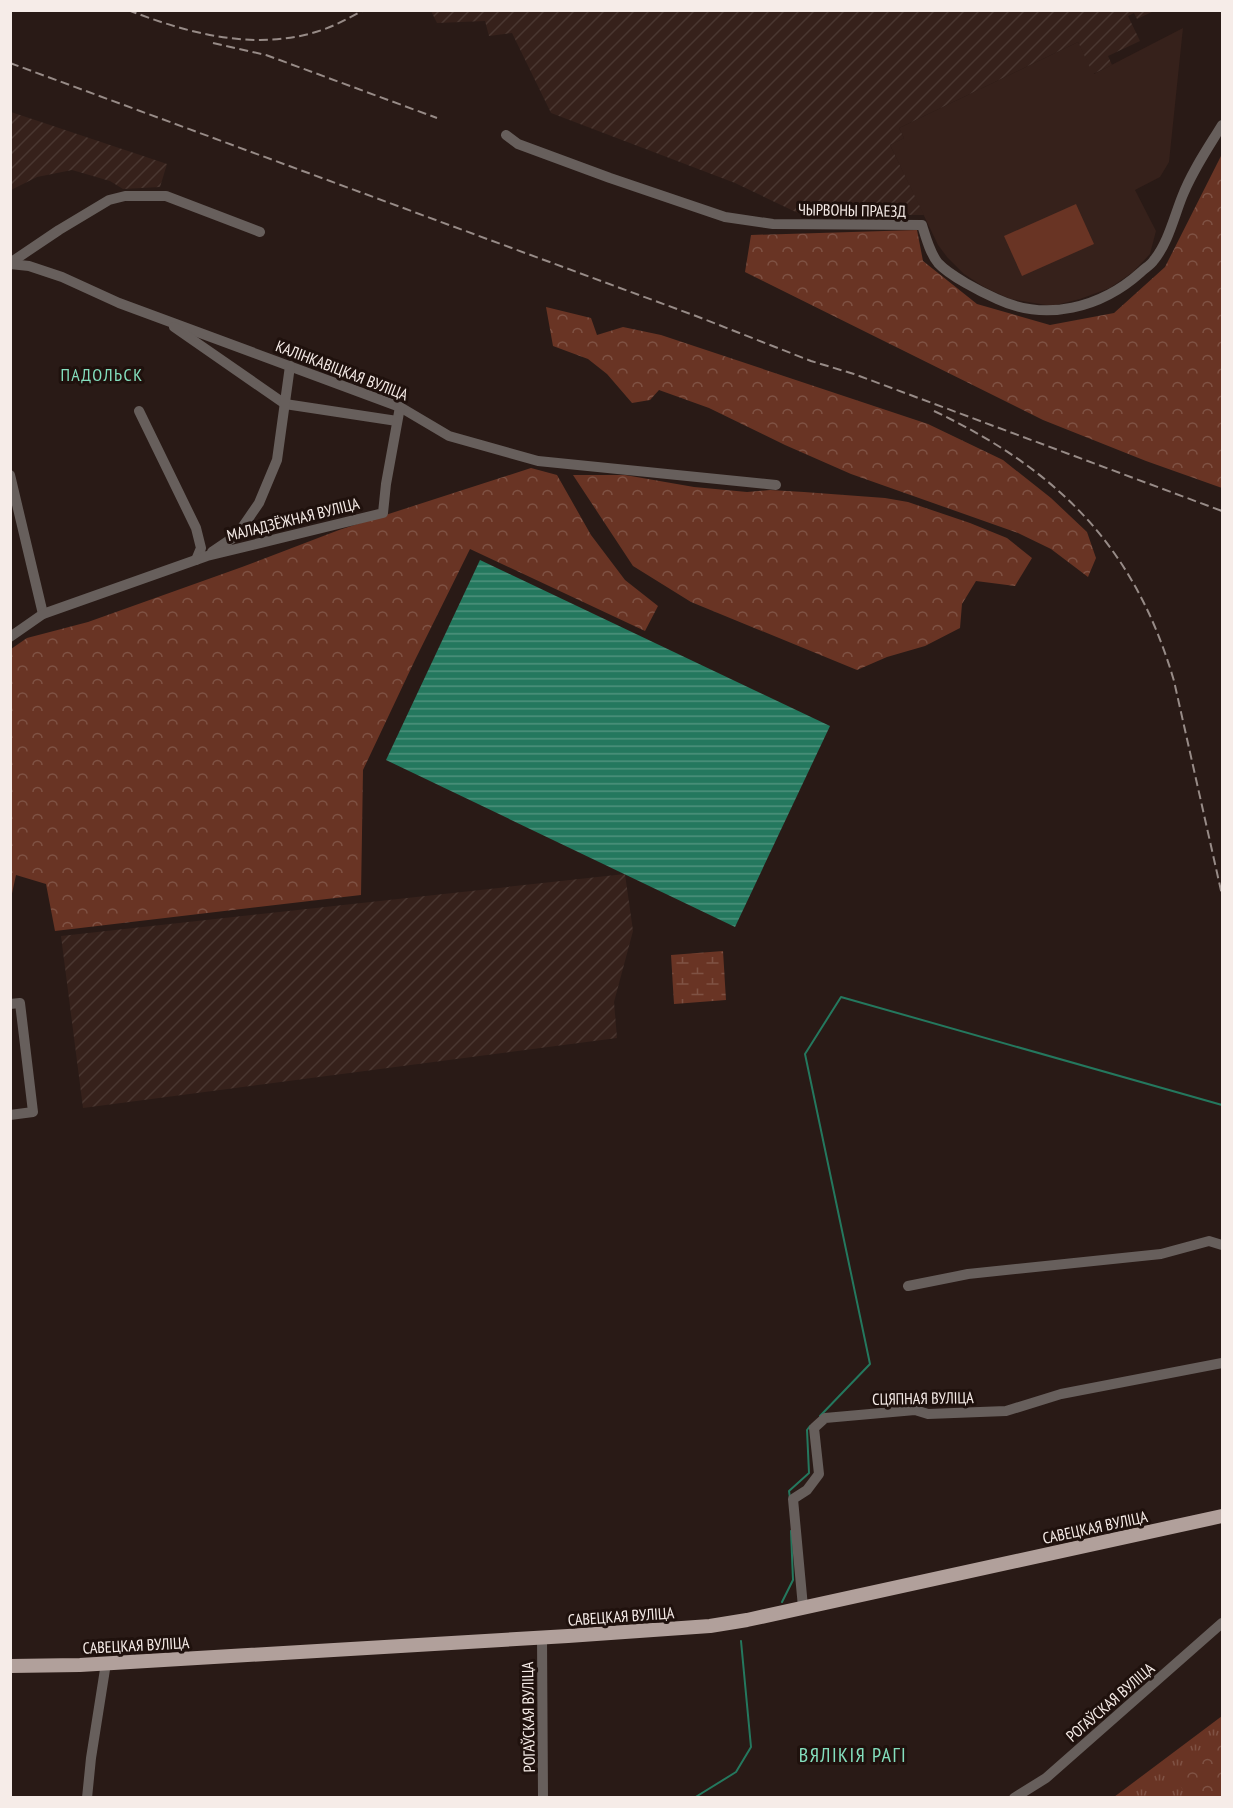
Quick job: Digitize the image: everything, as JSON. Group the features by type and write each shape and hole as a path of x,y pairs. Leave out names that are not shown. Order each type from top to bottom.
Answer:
{"main road":[{"name":"САВЕЦКАЯ ВУЛІЦА","path":"10,1666 106,1663 710,1626 747,1620 1222,1516"}],"street":[{"name":"ЧЫРВОНЫ ПРАЕЗД","path":"506,135 518,144 538,152 725,217 773,224 922,225 935,258 949,272 1011,306 1049,311 1091,303 1113,294 1154,260 1199,162 1222,125"},
{"name":"КАЛІНКАВІЦКАЯ ВУЛІЦА","path":"10,264 58,230 109,200 125,196 166,196 260,232"},
{"name":"КАЛІНКАВІЦКАЯ ВУЛІЦА","path":"10,264 28,266 62,277 119,303 400,407 449,436 538,461 776,485"},
{"path":"161,319 285,404 397,421 400,407"},
{"path":"207,556 237,535 259,503 278,460 290,366"},
{"path":"140,411 196,528 201,548 196,560"},
{"name":"МАЛАДЗЁЖНАЯ ВУЛІЦА","path":"12,635 43,614 207,556 383,513 397,421"},
{"path":"10,475 43,614"},
{"path":"10,1114 33,1112 15,1003"},
{"path":"908,1286 968,1274 1161,1254 1209,1241 1222,1245"},
{"name":"СЦЯПНАЯ ВУЛІЦА","path":"803,1607 793,1499 807,1490 819,1474 814,1428 825,1418 915,1410 928,1414 1006,1411 1061,1394 1222,1363"},
{"name":"РОГАЎСКАЯ ВУЛІЦА","path":"1014,1797 1046,1778 1222,1623"},
{"name":"РОГАЎСКАЯ ВУЛІЦА","path":"542,1637 543,1797"},
{"path":"87,1797 106,1663"}],"shaded area":[{"path":"431,11 1154,11 1137,19 1134,13 1128,16 1140,41 1108,56 1112,65 1093,74 1078,42 899,128 904,138 890,145 924,215 800,214 735,183 551,113 512,33 489,36 485,21 437,23"},
{"path":"1183,28 1169,162 1160,177 1135,190 1156,231 1150,254 1133,272 1110,288 1052,306 1010,299 984,287 964,274 938,245 890,145 904,138 899,128 1078,42 1094,74"},
{"path":"11,112 167,164 160,187 123,189 110,181 72,170 37,177 11,190"},
{"path":"480,560 830,726 735,927 386,760"},
{"path":"625,874 633,931 614,1002 617,1038 83,1108 61,936"}],"green space":[{"path":"1222,154 1222,488 1043,420 745,272 751,235 917,230 923,261 977,304 1050,325 1114,313 1165,267"},
{"path":"1076,204 1094,244 1022,276 1004,236"},
{"path":"546,307 591,318 597,335 623,327 661,335 928,424 1003,460 1051,498 1087,532 1096,558 1088,577 1051,549 1018,533 851,474 709,408 659,390 650,400 632,403 607,374 588,359 553,346"},
{"path":"531,468 557,475 591,535 625,580 658,606 645,631 470,549 363,770 361,895 55,931 46,884 16,875 11,898 11,649 27,638 88,622 339,530"},
{"path":"573,475 625,475 694,487 747,492 770,490 804,492 908,502 1007,538 1032,558 1015,586 976,581 962,604 960,628 925,646 887,657 857,670 691,602 633,566"},
{"path":"723,951 726,1000 674,1004 671,955"},
{"path":"1222,1716 1222,1797 1114,1797"},
{"path":"1222,1734 1222,1797 1190,1797 1181,1788 1179,1779 1181,1770 1196,1753"}],"waterway":[{"path":"820,1416 870,1364 805,1054 841,997 1222,1105"},
{"path":"790,1498 789,1491 809,1473 807,1430 810,1426"},
{"path":"782,1602 793,1580 791,1531"},
{"path":"694,1798 736,1772 751,1747 741,1641"}],"railway":[{"path":"128,10 199,33 249,40 273,40 298,36 328,28 364,10"},
{"path":"213,43 266,55 437,118"},
{"path":"10,63 696,316 811,361 854,374 1222,511"},
{"path":"934,411 978,434 1018,459 1054,487 1086,518 1114,552 1158,633 1174,681 1222,895"}],"district":[{"name":"ПАДОЛЬСК","path":"102,374"},
{"name":"ВЯЛІКІЯ РАГІ","path":"853,1755"}]}
